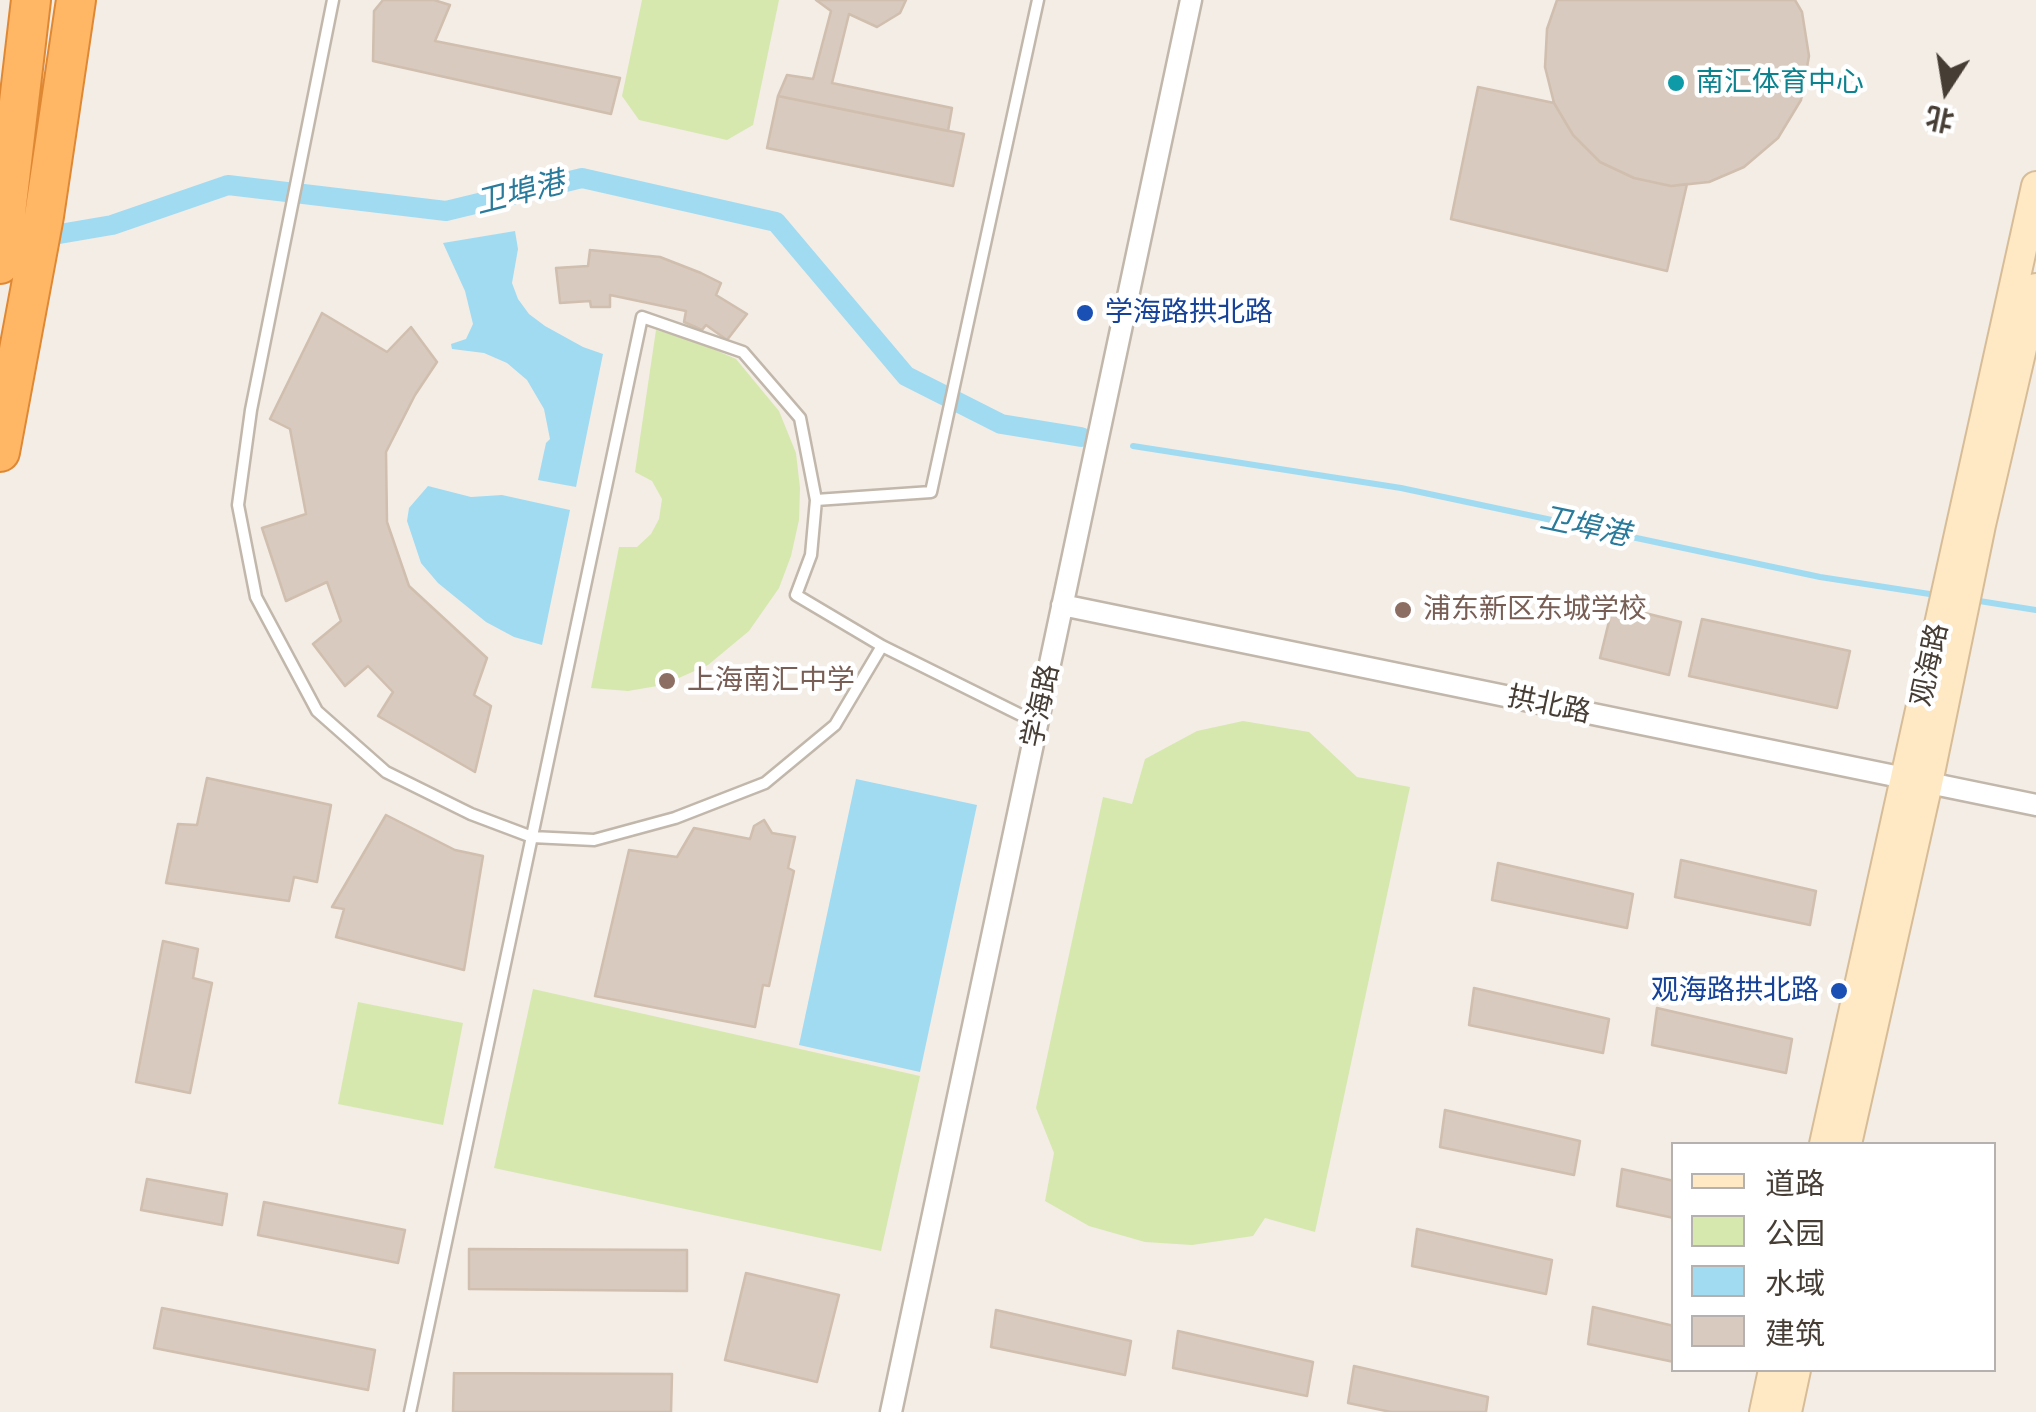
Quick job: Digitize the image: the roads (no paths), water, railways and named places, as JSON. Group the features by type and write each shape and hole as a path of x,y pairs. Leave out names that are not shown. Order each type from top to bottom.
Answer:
{"highway":[{"path":"0,264 30,0"},
{"path":"0,452 44,216 76,0"}],"main road":[{"name":"观海路","path":"1847,1142 2036,187"},
{"name":"观海路","path":"1962,564 2036,288"},
{"name":"观海路","path":"1825,1142 1917,781"},
{"path":"1764,1412 1773,1372"},
{"path":"1787,1412 1796,1372"}],"street":[{"name":"学海路","path":"891,1412 1191,0"},
{"name":"拱北路","path":"1062,605 2036,805"}],"lane":[{"path":"332,0 250,410 238,505 256,597 316,710 386,772 471,814 532,837 594,840 674,818 765,783 835,725 882,646"},
{"path":"816,500 931,492 1038,0"},
{"path":"410,1412 642,317 742,352 800,418 816,500 811,555 796,595 882,646 1038,724"}],"water":[{"path":"515,231 518,249 512,283 518,299 545,326 603,354 576,487 538,480 550,439 544,409 527,380 507,363 484,353 452,349 451,344 466,339 473,324 465,291 443,243"},
{"path":"428,486 471,497 502,495 570,510 542,645 514,637 486,622 438,583 421,563 407,521 409,508"},
{"path":"856,779 977,805 920,1072 799,1045"}],"waterway":[{"name":"卫埠港","path":"36,238 112,225 228,185 446,211 582,178 776,222 906,376 1001,424 1081,437"},
{"name":"卫埠港","path":"1133,446 1401,488 1820,577 1936,595"},
{"name":"卫埠港","path":"1973,600 2036,610"}],"place":[{"name":"南汇体育中心","path":"1676,83"},
{"name":"学海路拱北路","path":"1085,313"},
{"name":"浦东新区东城学校","path":"1403,610"},
{"name":"上海南汇中学","path":"667,681"},
{"name":"观海路拱北路","path":"1839,991"}]}
